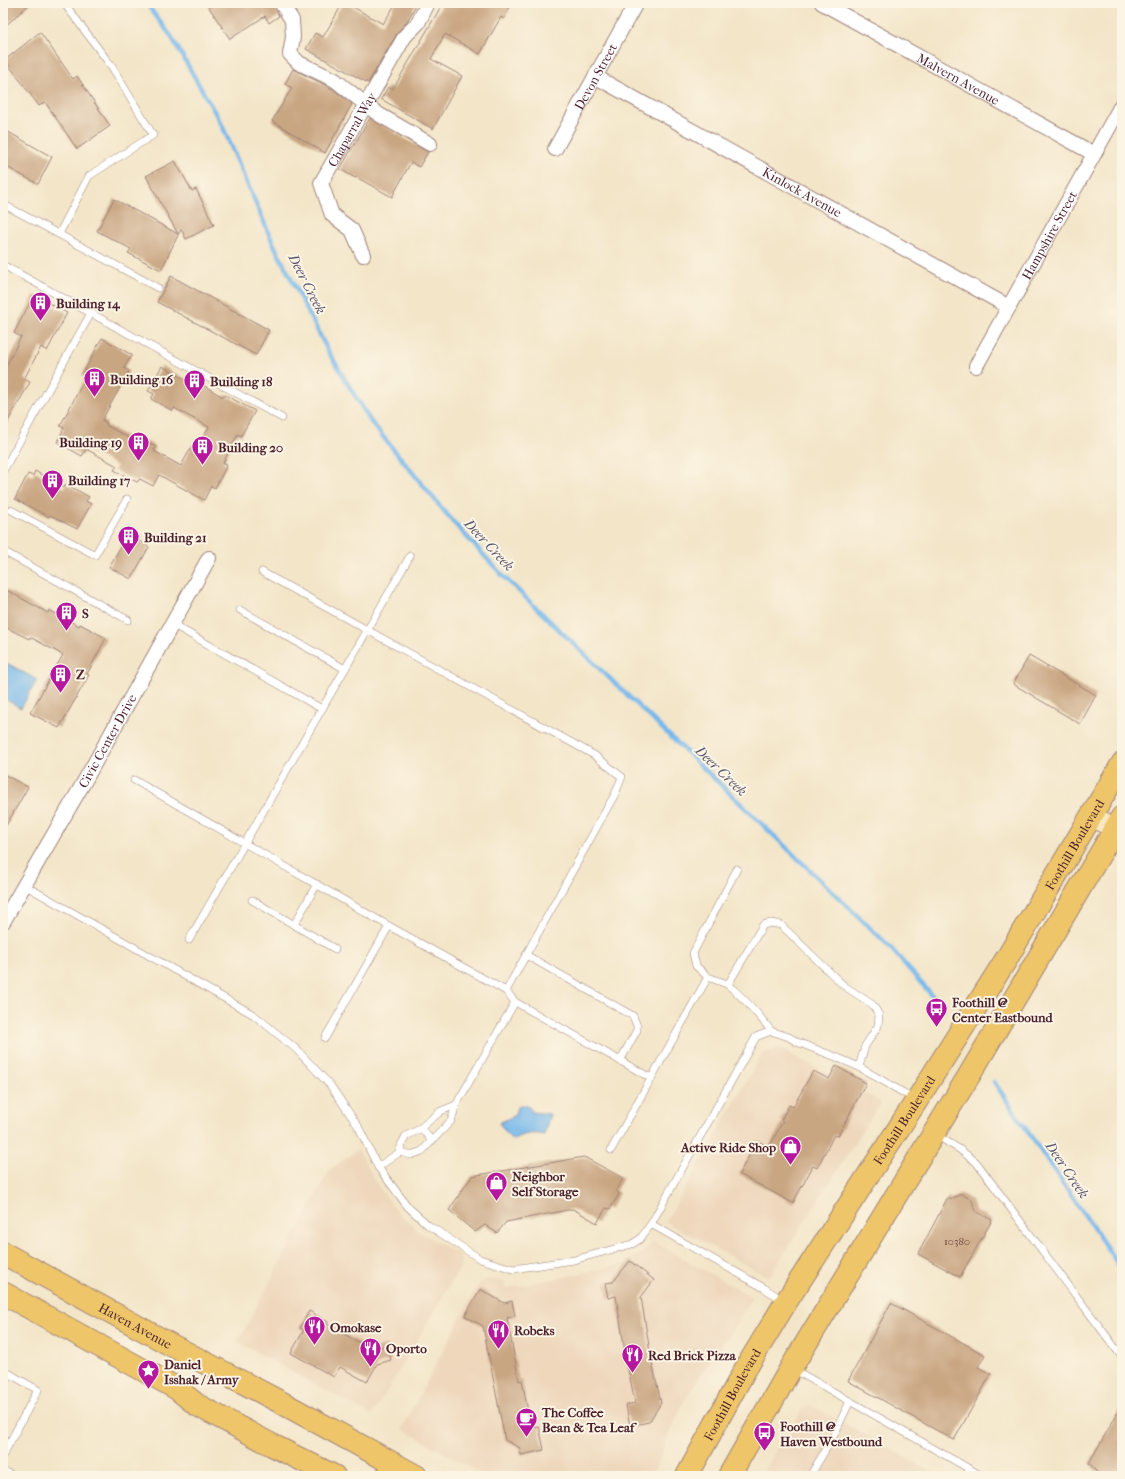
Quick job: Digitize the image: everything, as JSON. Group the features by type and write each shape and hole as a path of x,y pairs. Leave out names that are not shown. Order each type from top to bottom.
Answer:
{"main road":[{"name":"Foothill Boulevard","path":"687,1476 746,1368 786,1302 1007,958 1122,764"},
{"name":"Foothill Boulevard","path":"729,1476 791,1368 1120,826"},
{"name":"Haven Avenue","path":"3,1253 416,1476"},
{"path":"3,1293 176,1388 197,1405 334,1476"}],"street":[{"path":"281,3 292,20 293,37 290,54 299,63 335,80 378,114 430,144"},
{"name":"Chaparral Way","path":"363,255 352,230 332,215 321,183 405,36 418,23 428,3"},
{"name":"Devon Street","path":"555,149 636,3"},
{"name":"Malvern Avenue","path":"822,3 841,8 1094,154"},
{"name":"Kinlock Avenue","path":"596,76 1009,307"},
{"name":"Hampshire Street","path":"976,366 1122,104"},
{"name":"Civic Center Drive","path":"3,922 84,782 209,558"},
{"path":"1092,816 1120,826"}],"lane":[{"path":"59,234 89,176 153,135 112,67 64,3"},
{"path":"3,204 158,288"},
{"path":"3,265 282,418"},
{"path":"3,471 91,313"},
{"path":"11,510 95,554 127,499"},
{"path":"3,551 128,620"},
{"path":"189,940 410,556"},
{"path":"262,572 594,754 622,777 615,794 506,991"},
{"path":"240,610 345,669"},
{"path":"172,624 322,709"},
{"path":"134,780 506,991 515,1002 651,1078"},
{"path":"737,869 693,953 696,966 708,977 727,984 745,999 771,1031 789,1037 797,1042 859,1067 917,1100"},
{"path":"294,925 317,884"},
{"path":"24,885 254,1015 296,1049 330,1085 358,1126 378,1167 408,1207 428,1225 480,1259 513,1270 574,1260 627,1246 640,1239 651,1224 756,1037 771,1031"},
{"path":"252,900 335,949"},
{"path":"727,984 730,982 763,924 770,923 781,925 843,985 873,1005 879,1015 878,1026 865,1046 859,1067"},
{"path":"325,1038 389,926"},
{"path":"526,955 632,1016 637,1026 636,1030 620,1061"},
{"path":"611,1150 708,977"},
{"path":"400,1152 411,1155 422,1151 451,1121 456,1105 515,1002"},
{"path":"378,1167 400,1152 401,1145 406,1136 421,1128 440,1111 456,1105"},
{"path":"421,1128 432,1141"},
{"path":"933,1133 959,1149 976,1162 1122,1357"},
{"path":"651,1224 786,1302"},
{"path":"791,1368 982,1476"},
{"path":"3,1370 38,1390 3,1455"},
{"path":"810,1476 833,1437 850,1401"},
{"path":"966,1476 970,1469"},
{"path":"3,1470 14,1476"}],"shaded area":[{"path":"777,1047 881,1102 769,1277 666,1222 762,1054"},
{"path":"358,1150 381,1190 399,1214 419,1232 459,1255 462,1264 372,1416 238,1342 330,1169"},
{"path":"653,1242 752,1297 733,1330 699,1376 684,1401 671,1429 659,1461 651,1476 485,1476 402,1429 480,1283 487,1279 504,1281 506,1289 619,1265 638,1256"},
{"path":"810,1405 940,1476 761,1476 780,1443 787,1439 803,1408"}],"water":[{"path":"3,661 37,680 21,708 3,698"},
{"path":"521,1105 525,1105 532,1112 550,1114 544,1135 527,1134 512,1140 499,1123 514,1116 517,1108"}],"building":[{"path":"3,3 31,3 3,28"},
{"path":"206,3 273,3 279,16 269,23 265,16 230,39"},
{"path":"343,3 346,3 383,24 396,3 417,3 368,83 306,49 315,33 323,37"},
{"path":"443,3 512,3 504,19 501,17 480,54 445,34 431,59 462,76 433,129 381,99 388,87 393,89"},
{"path":"40,32 73,79 77,76 110,126 77,149 45,102 39,106 5,60"},
{"path":"293,69 333,89 352,104 325,153 272,121 292,88 285,84"},
{"path":"370,118 428,152 419,167 411,162 392,197 340,169"},
{"path":"3,129 52,157 38,184 3,165"},
{"path":"175,161 192,191 196,189 214,225 186,239 181,229 161,270 128,253 131,249 97,231 114,199 178,234 146,176"},
{"path":"171,276 269,330 256,355 157,302"},
{"path":"34,295 67,313 47,351 41,347 24,379 30,382 3,430 3,372 21,337 14,333"},
{"path":"102,338 132,355 124,368 129,371 102,420 107,423 106,425 131,439 134,434 156,447 154,451 181,466 192,446 197,448 209,427 174,408 173,411 151,399 154,394 148,391 162,366 192,383 194,380 223,397 225,395 255,411 241,436 238,434 223,463 227,465 215,488 211,486 204,500 159,475 153,486 140,479 137,482 114,470 117,466 86,449 82,456 57,442 64,428 60,426 86,377 82,375"},
{"name":"Building 17","path":"35,471 64,488 66,484 89,497 86,501 91,504 77,529 50,515 49,517 15,499 28,474 33,476"},
{"name":"Building 21","path":"128,534 149,547 131,579 109,567"},
{"path":"3,588 48,613 49,610 106,638 87,674 89,675 59,728 30,713 63,655 30,637 29,639 3,626"},
{"path":"1029,656 1096,695 1080,724 1013,684"},
{"path":"3,774 28,787 3,831"},
{"path":"836,1066 866,1083 838,1136 834,1135 817,1168 813,1166 793,1203 739,1174 757,1141 769,1147 783,1121 781,1120 789,1105 793,1107 813,1071 829,1079"},
{"path":"584,1157 623,1178 616,1190 619,1194 610,1209 606,1208 597,1223 573,1209 506,1222 497,1233 485,1225 475,1232 449,1210 472,1176"},
{"path":"961,1194 972,1200 975,1211 992,1220 960,1277 918,1254 948,1197 951,1199"},
{"path":"630,1261 654,1280 641,1297 651,1358 661,1403 649,1422 630,1426 626,1405 635,1403 616,1296 608,1298 605,1283 613,1282"},
{"path":"480,1289 504,1303 512,1301 515,1316 507,1318 519,1381 522,1380 531,1427 539,1426 544,1450 521,1455 520,1448 505,1440 483,1326 465,1316"},
{"path":"891,1303 985,1355 978,1367 991,1374 954,1440 848,1381"},
{"path":"309,1311 328,1322 327,1324 372,1350 387,1345 391,1360 377,1364 367,1382 340,1367 334,1377 291,1353 304,1330 300,1328"},
{"path":"1122,1405 1122,1476 1100,1476 1089,1463"}],"waterway":[{"name":"Deer Creek","path":"146,3 171,36 222,125 272,241 328,351 371,422 454,523 504,577 888,945 943,1008"},
{"name":"Deer Creek","path":"994,1082 1122,1270"}],"place":[{"name":"Building 14","path":"41,322"},
{"name":"Building 16","path":"94,398"},
{"name":"Building 18","path":"195,400"},
{"name":"Building 19","path":"138,462"},
{"name":"Building 20","path":"203,466"},
{"name":"Building 17","path":"52,500"},
{"name":"Building 21","path":"129,556"},
{"name":"S","path":"67,632"},
{"name":"Z","path":"60,694"},
{"name":"Foothill @ Center Eastbound","path":"937,1028"},
{"name":"Active Ride Shop","path":"791,1166"},
{"name":"Neighbor Self Storage","path":"496,1202"},
{"name":"Omokase","path":"314,1346"},
{"name":"Robeks","path":"499,1350"},
{"name":"Oporto","path":"371,1368"},
{"name":"Red Brick Pizza","path":"633,1374"},
{"name":"Daniel Isshak / Army","path":"149,1390"},
{"name":"The Coffee Bean & Tea Leaf","path":"527,1438"},
{"name":"Foothill @ Haven Westbound","path":"765,1452"}]}
